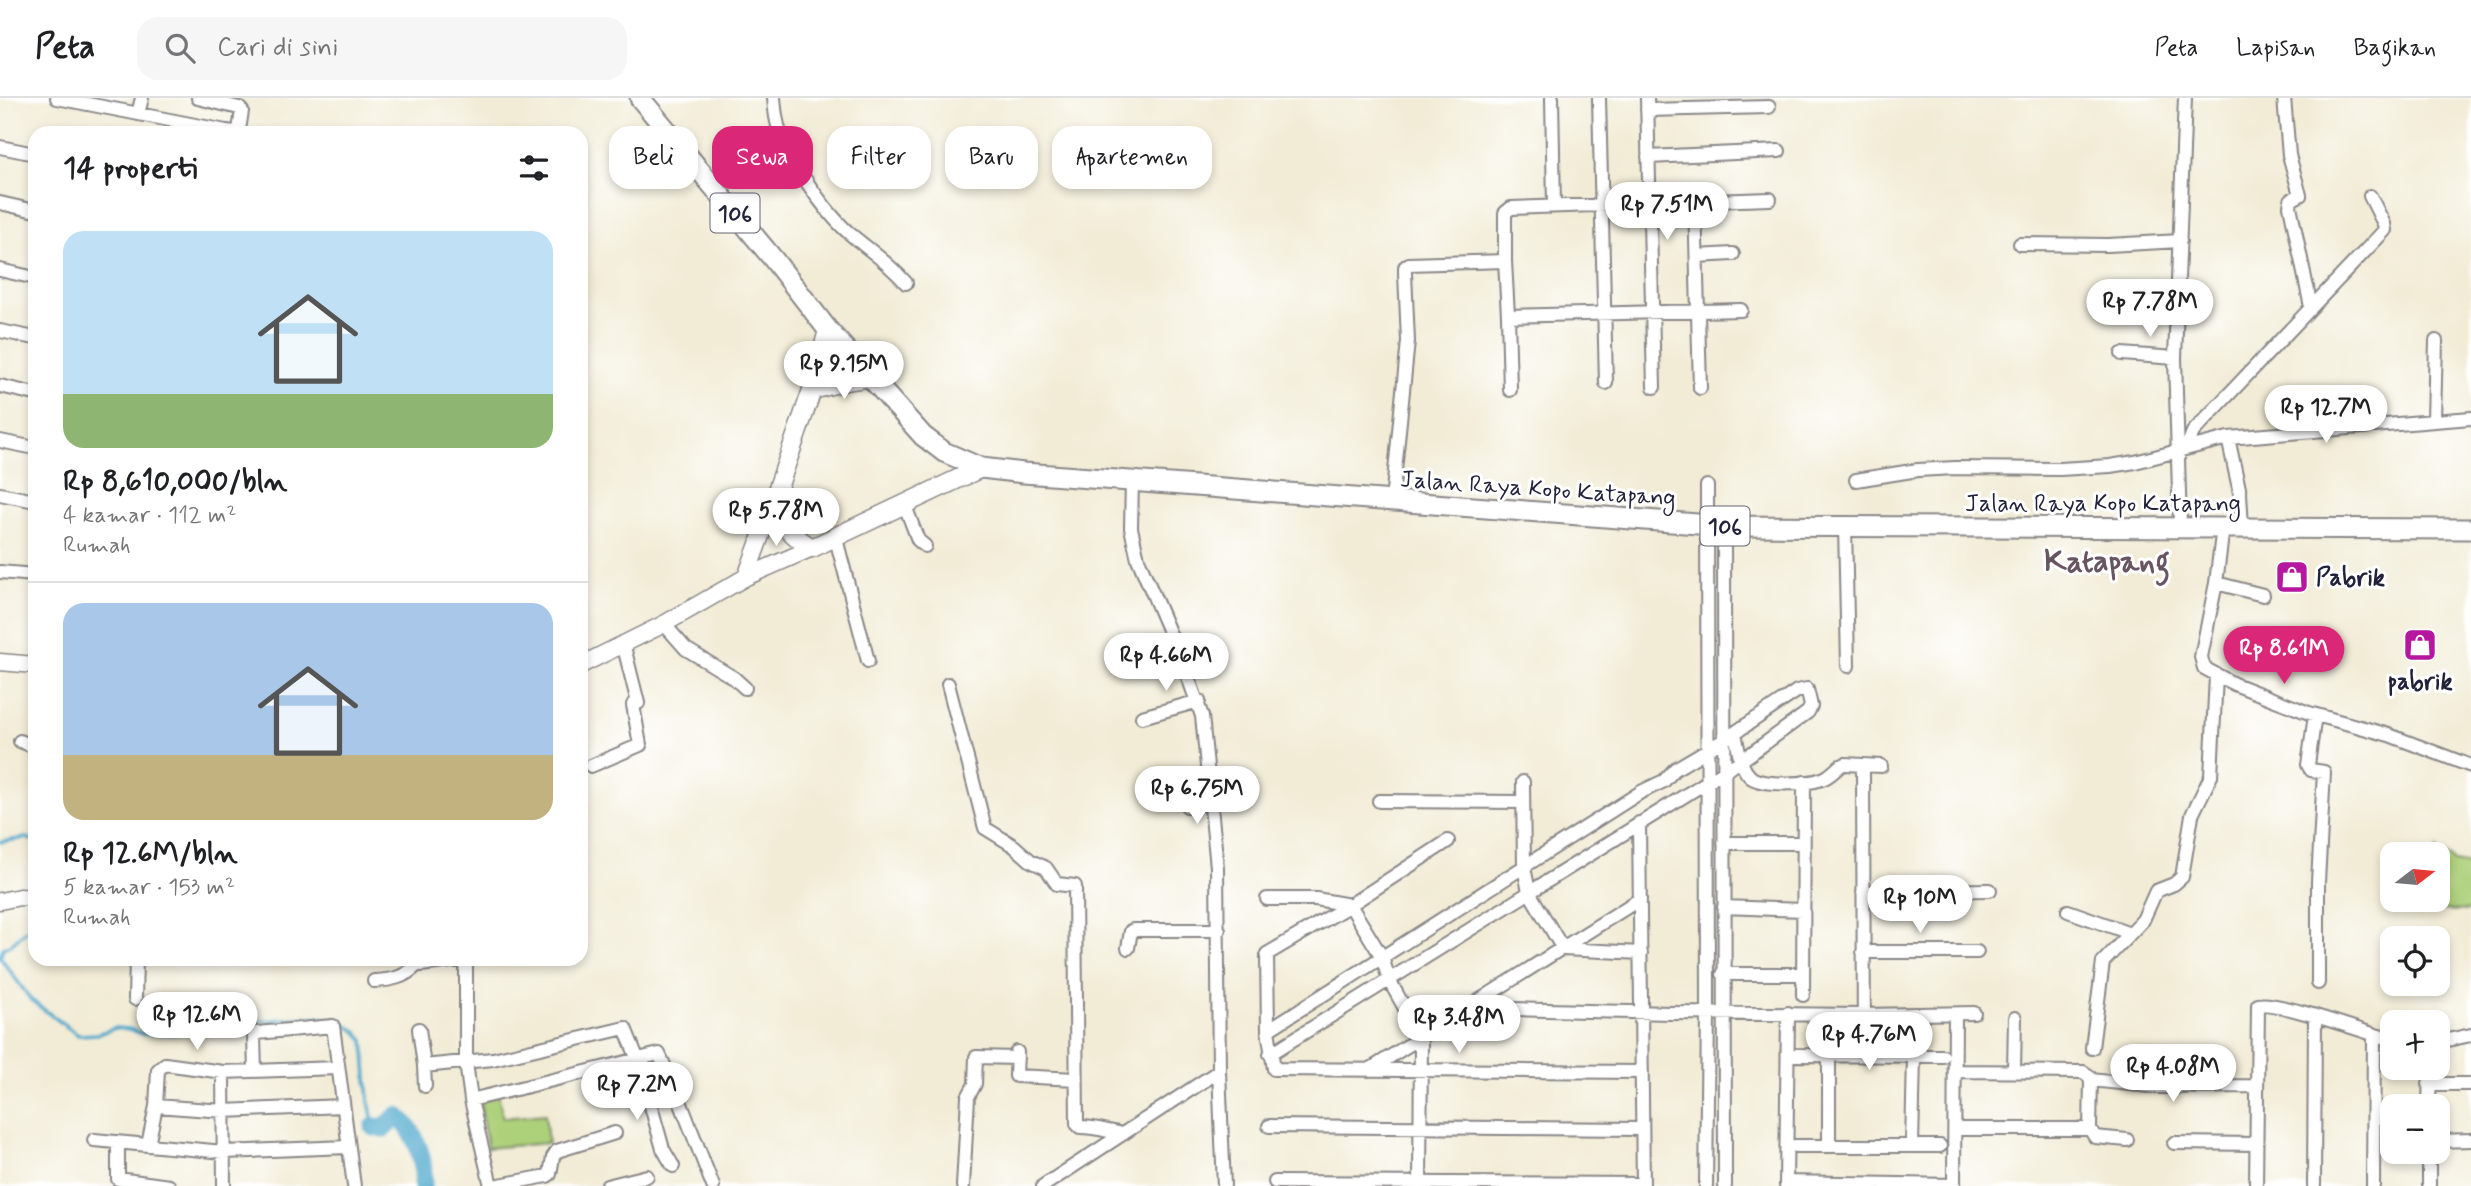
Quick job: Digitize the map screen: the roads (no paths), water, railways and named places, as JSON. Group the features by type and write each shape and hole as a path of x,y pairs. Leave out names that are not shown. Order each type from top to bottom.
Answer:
{"main road":[{"name":"106","path":"639,98 774,260 828,330 923,436 954,457 981,468"},
{"path":"828,330 812,390 772,505 790,534 811,548 981,468"},
{"path":"812,390 871,377"},
{"path":"953,481 957,466 954,457"},
{"name":"Jalan Raya Kopo Katapang","path":"981,468 1716,525 2471,528"}],"street":[{"path":"57,98 138,114 171,126"},
{"path":"138,114 142,98"},
{"path":"198,98 239,108 242,111 240,126"},
{"path":"774,98 778,125 786,148 820,200 847,231 891,265 906,283"},
{"path":"1552,98 1554,206"},
{"path":"1599,98 1606,383"},
{"path":"2180,526 2182,449 2175,358 2185,98"},
{"path":"2284,98 2290,155 2300,195 2291,200 2290,206 2311,307"},
{"path":"1654,387 1647,104 1769,107"},
{"path":"0,147 28,153"},
{"path":"1648,157 1779,151"},
{"path":"2182,449 2193,432 2385,230 2370,196"},
{"path":"1510,390 1505,261 1507,210 1770,199"},
{"path":"1695,201 1700,388"},
{"path":"0,203 28,209"},
{"path":"2020,244 2066,246 2180,241"},
{"path":"1697,256 1732,254"},
{"path":"1392,501 1409,341 1405,267 1409,264 1505,261"},
{"path":"0,270 28,276"},
{"path":"1508,316 1741,310"},
{"path":"0,331 28,337"},
{"path":"2434,420 2436,341"},
{"path":"2122,354 2175,358"},
{"path":"0,386 28,392"},
{"path":"1856,480 1918,470 1955,468 2101,467 2228,442 2471,418"},
{"path":"0,441 28,447"},
{"path":"2228,442 2241,493 2216,583 2201,662 2204,668 2216,676 2315,715 2389,735 2471,766"},
{"path":"1132,481 1131,528 1135,550 1199,701 1209,769 1217,867 1219,1071 1224,1186"},
{"path":"1707,486 1716,525 1730,736 1725,771 1724,843 1725,1186"},
{"path":"0,494 28,500"},
{"path":"904,503 918,540 925,546"},
{"path":"746,578 772,505"},
{"path":"1706,1186 1708,750 1716,525"},
{"path":"1844,526 1848,666"},
{"path":"835,535 868,661"},
{"path":"588,661 664,624 746,578 811,548"},
{"path":"0,572 28,574"},
{"path":"2216,583 2263,596"},
{"path":"664,624 686,649 734,677 745,688"},
{"path":"591,766 640,745 633,705 638,703 623,643"},
{"path":"0,662 28,664"},
{"path":"2092,1048 2102,965 2143,920 2156,891 2174,884 2182,877 2192,815 2211,776 2216,676"},
{"path":"948,684 986,829 1014,846 1031,861 1046,868 1057,884 1075,886 1077,1126 1099,1127 1123,1134"},
{"path":"1268,1030 1641,792 1664,781 1675,769 1800,689 1806,688 1808,691 1811,706 1808,712 1742,760 1270,1054"},
{"path":"1142,717 1199,701"},
{"path":"2315,715 2308,765 2311,770 2324,772 2318,882 2318,983"},
{"path":"1730,736 1752,778 1772,782 1804,782 1826,777 1842,765 1881,766"},
{"path":"20,741 28,744"},
{"path":"1863,765 1864,1056"},
{"path":"1523,782 1524,867 1529,892 1563,949"},
{"path":"1803,995 1804,782"},
{"path":"1379,801 1523,802"},
{"path":"1186,806 1211,802"},
{"path":"1275,1182 1643,1185 1639,823"},
{"path":"1448,841 1350,905 1267,954 1268,1030 1270,1054 1276,1070 1642,1073"},
{"path":"1724,843 1803,843"},
{"path":"1863,892 1990,890"},
{"path":"0,901 28,897"},
{"path":"1268,899 1316,899 1350,905 1382,957 1389,980 1421,1037 1420,1184"},
{"path":"1369,1070 1640,899"},
{"path":"1724,907 1803,909"},
{"path":"2068,911 2130,933"},
{"path":"1128,948 1130,931 1133,930 1219,930"},
{"path":"1563,949 1641,953"},
{"path":"1863,952 1977,952"},
{"path":"135,999 136,966"},
{"path":"374,981 407,975 413,966"},
{"path":"466,966 466,1062 471,1100 492,1186 551,1181 553,1157 557,1151 615,1133"},
{"path":"1723,974 1803,974"},
{"path":"2256,1186 2258,1005 2264,1003 2380,1037"},
{"path":"1470,1008 1863,1015 1974,1013"},
{"path":"1788,1013 1786,1184 1954,1186 1955,1014"},
{"path":"2314,1186 2315,1017"},
{"path":"2014,1071 2015,1018"},
{"path":"255,1071 254,1036 257,1032 331,1025 334,1028 354,1186"},
{"path":"424,1066 506,1056 623,1028 627,1030 638,1060 663,1149 673,1166"},
{"path":"419,1029 425,1086"},
{"path":"2373,1186 2374,1035"},
{"path":"2450,1039 2471,1035"},
{"path":"471,1100 655,1054 661,1055 713,1186"},
{"path":"963,1186 968,1097 975,1084 976,1057 1017,1054 1016,1076 1076,1079"},
{"path":"1795,1055 1943,1056"},
{"path":"1829,1055 1829,1146"},
{"path":"1912,1146 1914,1056"},
{"path":"148,1145 156,1106 158,1070 165,1064 223,1072 337,1068"},
{"path":"1043,1186 1219,1071"},
{"path":"1955,1071 2083,1072 2091,1080 2090,1129 2095,1137 2127,1140"},
{"path":"223,1072 224,1186"},
{"path":"2091,1080 2158,1087 2256,1086"},
{"path":"2429,1080 2429,1094"},
{"path":"2429,1084 2471,1084"},
{"path":"156,1106 224,1111 343,1106"},
{"path":"1269,1126 1642,1129"},
{"path":"1955,1129 2090,1129"},
{"path":"94,1140 224,1152 348,1147"},
{"path":"2450,1141 2471,1140"},
{"path":"118,1142 118,1179 169,1186"},
{"path":"2174,1143 2256,1144"},
{"path":"1795,1146 1941,1146"},
{"path":"2429,1164 2429,1186"},
{"path":"607,1186 647,1176"}],"waterway":[{"path":"0,842 28,839"},
{"path":"28,928 3,948 0,957 31,1000 78,1035 97,1034 115,1028 143,1034 173,1034 247,1022 312,1017 336,1019 356,1031 364,1040 374,1127"},
{"path":"374,1127 384,1128 397,1116 404,1122 418,1147 423,1167 423,1186"}],"place":[{"name":"Pabrik","path":"2292,577"},
{"name":"pabrik","path":"2420,645"}],"district":[{"name":"Katapang","path":"2107,560"}]}
